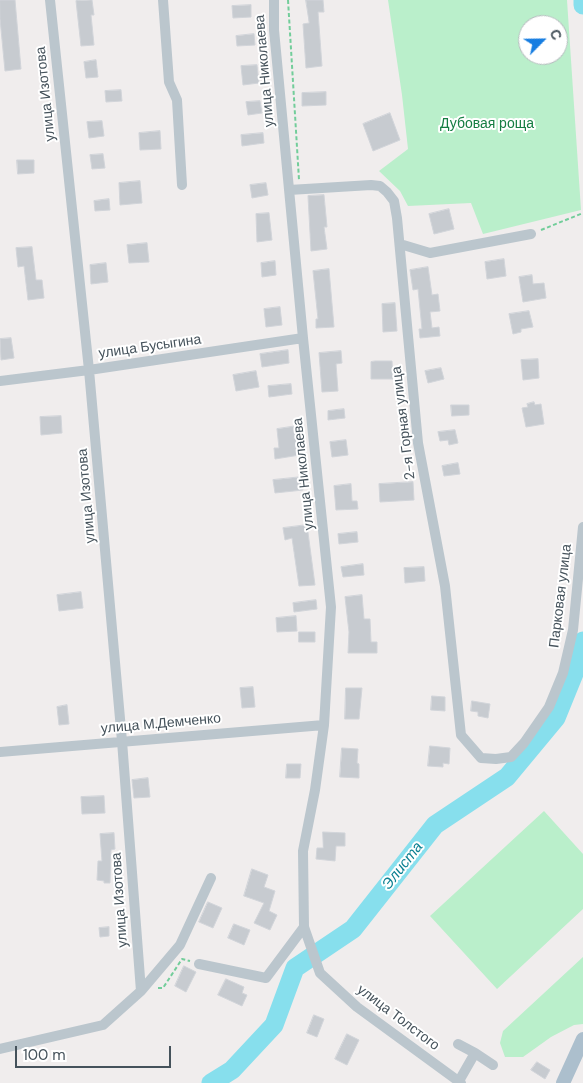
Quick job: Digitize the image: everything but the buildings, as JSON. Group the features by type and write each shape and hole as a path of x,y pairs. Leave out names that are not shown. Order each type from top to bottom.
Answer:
{"main road":[{"path":"563,1083 583,1039"}],"street":[{"name":"улица Изотова","path":"50,0 89,370 122,741 141,991"},
{"path":"163,0 169,82 177,100 182,185"},
{"name":"улица Николаева","path":"274,0 274,30 295,190 303,338 331,607 324,725 315,790 303,851 304,927 320,973"},
{"name":"2-я Горная улица","path":"295,190 371,185 380,186 394,201 400,244 418,443 445,586 461,735 480,758 496,759"},
{"path":"400,244 430,253 532,234"},
{"name":"улица Бусыгина","path":"0,381 89,370 303,338"},
{"name":"Парковая улица","path":"496,759 511,757 524,743 549,707 563,673 574,630 583,527"},
{"name":"улица М.Демченко","path":"0,752 324,725"},
{"path":"0,1049 104,1025 141,991 180,946 211,878"},
{"path":"200,964 266,978 304,927"},
{"name":"улица Толстого","path":"320,973 357,1007 460,1082"},
{"path":"458,1044 493,1065"},
{"path":"460,1082 475,1053"}],"path":[{"path":"288,0 295,190"},
{"path":"532,234 583,213"},
{"path":"141,991 163,988 182,959 200,964"}],"green space":[{"name":"Дубовая роща","path":"388,0 567,0 568,15 581,210 483,234 471,203 408,206 400,191 379,171 408,149"},
{"path":"544,811 583,854 583,909 497,989 430,916"},
{"path":"583,957 583,1024 574,1025 551,1037 523,1057 505,1057 500,1043 503,1031"}],"waterway":[{"name":"Элиста","path":"583,0 583,5"},
{"name":"Элиста","path":"211,1083 232,1070 274,1025 295,968 353,929 435,825 507,777 556,718 580,659 583,641"}]}
